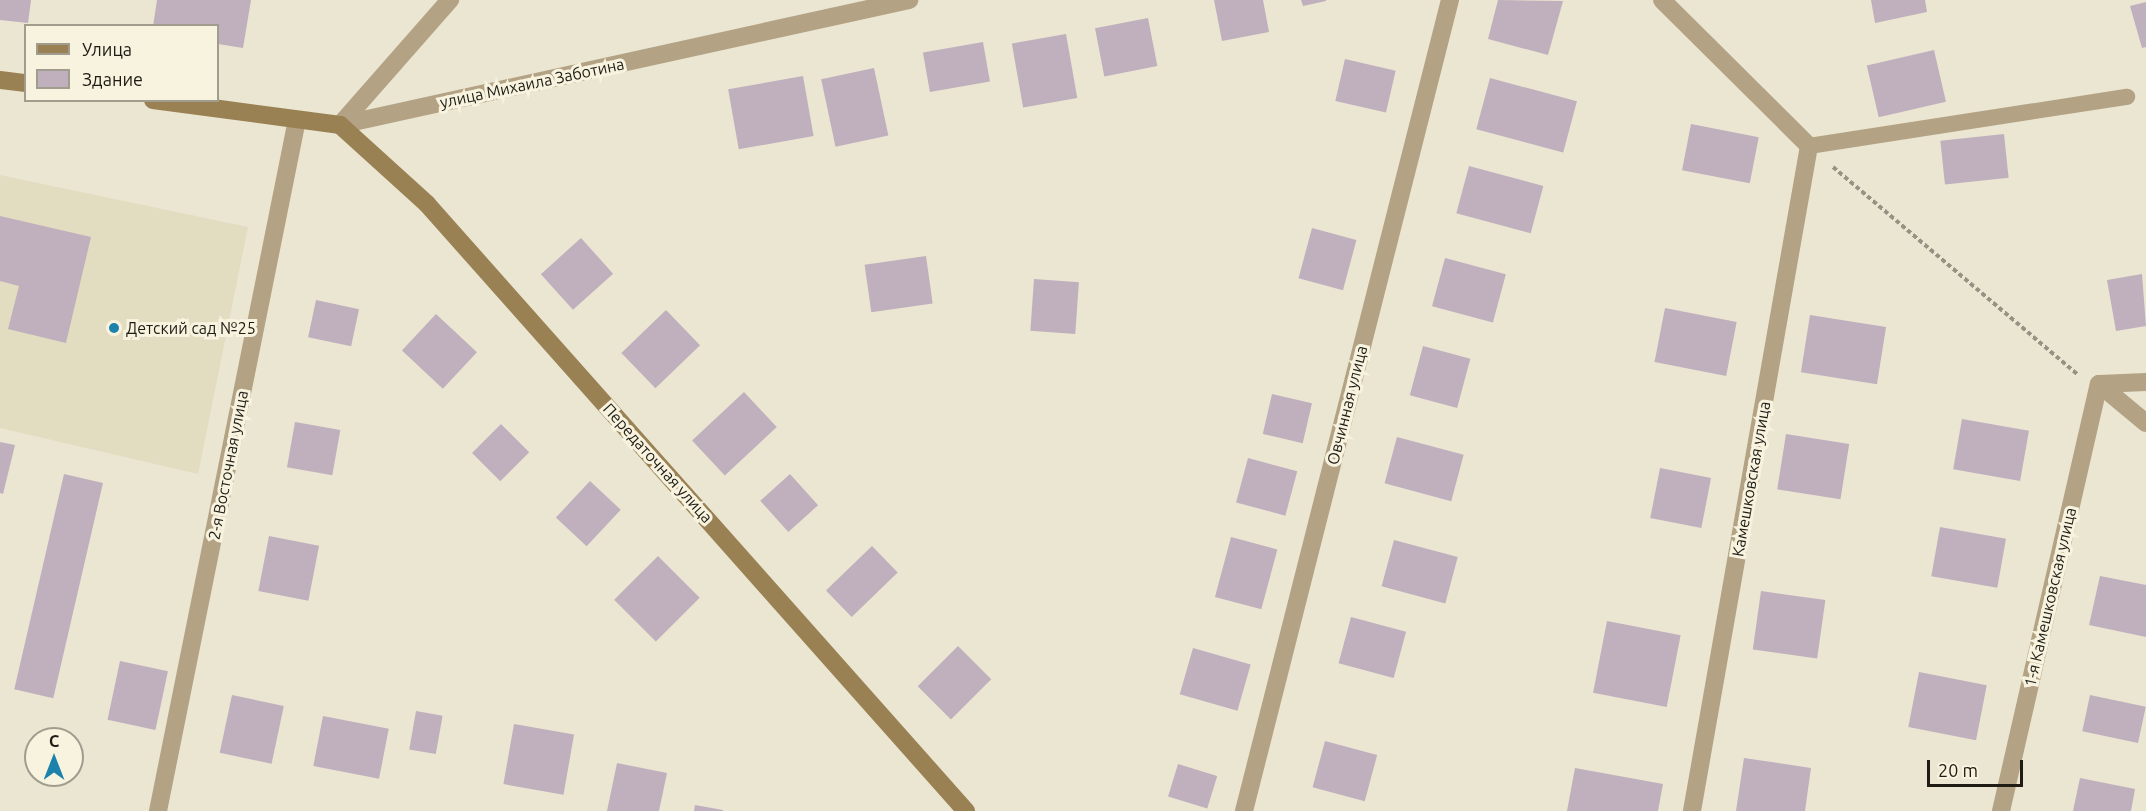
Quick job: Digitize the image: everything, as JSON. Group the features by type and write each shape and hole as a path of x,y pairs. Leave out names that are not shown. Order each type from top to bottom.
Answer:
{"main road":[{"path":"0,80 24,83"},
{"name":"улица Михаила Заботина","path":"167,102 340,125"},
{"name":"Передаточная улица","path":"340,125 426,204 966,811"}],"street":[{"path":"340,125 450,0"},
{"name":"улица Михаила Заботина","path":"340,125 909,0"},
{"name":"Овчинная улица","path":"1244,811 1450,0"},
{"path":"1662,0 1809,146"},
{"name":"2-я Восточная улица","path":"158,811 297,120"},
{"name":"Камешковская улица","path":"1692,811 1809,146"},
{"path":"2099,384 2146,382"},
{"path":"2099,384 2146,423"},
{"name":"1-я Камешковская улица","path":"2001,811 2099,384"}],"lane":[{"path":"1809,146 2127,97"}],"path":[{"path":"1809,146 2072,371 2099,384"}],"shaded area":[{"name":"Детский сад №25","path":"0,175 248,227 198,474 0,428"}],"building":[{"path":"0,0 31,0 28,23 0,20"},
{"path":"157,0 251,0 243,48 219,44 219,24 153,24"},
{"path":"1214,0 1263,0 1269,32 1222,41"},
{"path":"1301,0 1326,0 1326,1 1303,6"},
{"path":"1498,0 1563,1 1548,55 1488,39"},
{"path":"1871,0 1925,0 1927,12 1875,23"},
{"path":"2146,2 2146,47 2142,48 2130,6"},
{"path":"1148,18 1157,66 1104,76 1095,28"},
{"path":"1066,34 1077,98 1023,108 1012,44"},
{"path":"983,42 990,81 930,92 923,53"},
{"path":"1934,50 1946,102 1879,117 1867,66"},
{"path":"1345,59 1396,71 1386,113 1335,101"},
{"path":"874,68 888,135 836,147 821,79"},
{"path":"803,76 814,136 739,149 728,89"},
{"path":"1490,78 1577,101 1563,152 1476,129"},
{"path":"1691,124 1759,137 1750,183 1682,170"},
{"path":"2004,134 2009,178 1945,184 1940,141"},
{"path":"1469,166 1543,186 1531,233 1456,213"},
{"path":"0,216 91,237 66,343 8,329 19,286 0,281"},
{"path":"1312,228 1356,240 1343,290 1299,278"},
{"path":"581,238 613,274 573,310 541,274"},
{"path":"926,256 933,304 871,312 865,265"},
{"path":"1445,258 1506,274 1493,323 1432,306"},
{"path":"2142,274 2146,326 2116,331 2107,280"},
{"path":"1034,279 1079,282 1075,334 1030,331"},
{"path":"316,300 359,309 351,346 308,337"},
{"path":"1665,308 1737,322 1726,376 1655,362"},
{"path":"666,310 700,345 655,388 621,353"},
{"path":"436,314 477,352 443,389 402,351"},
{"path":"1810,315 1886,327 1877,384 1801,372"},
{"path":"1423,346 1470,359 1457,408 1410,395"},
{"path":"744,392 777,427 725,476 692,440"},
{"path":"1272,394 1312,403 1303,443 1263,434"},
{"path":"1962,419 2029,431 2020,481 1953,469"},
{"path":"295,422 340,430 332,475 287,467"},
{"path":"501,424 529,452 500,481 472,453"},
{"path":"1786,434 1849,444 1840,499 1777,489"},
{"path":"1397,437 1464,455 1451,501 1385,483"},
{"path":"0,442 15,445 3,494 0,493"},
{"path":"1248,458 1297,471 1285,516 1236,502"},
{"path":"1660,468 1711,478 1701,528 1650,518"},
{"path":"64,474 103,483 53,698 14,689"},
{"path":"790,474 818,505 788,532 760,501"},
{"path":"590,481 621,510 587,546 556,518"},
{"path":"1940,527 2006,539 1997,588 1931,576"},
{"path":"269,536 319,546 308,601 258,591"},
{"path":"1231,537 1277,549 1261,609 1215,597"},
{"path":"1394,540 1458,557 1445,603 1382,586"},
{"path":"872,546 898,573 852,617 826,590"},
{"path":"658,556 700,598 656,642 614,600"},
{"path":"2100,576 2146,585 2146,637 2089,625"},
{"path":"1761,591 1825,600 1817,658 1753,649"},
{"path":"1351,617 1406,632 1394,678 1339,663"},
{"path":"1607,621 1681,635 1667,707 1593,693"},
{"path":"958,646 991,679 951,720 918,686"},
{"path":"1193,648 1251,665 1237,711 1180,694"},
{"path":"120,661 168,671 155,730 108,720"},
{"path":"1919,672 1987,685 1976,740 1908,727"},
{"path":"232,695 284,706 272,764 220,753"},
{"path":"2090,695 2146,707 2138,743 2082,731"},
{"path":"416,711 443,716 436,754 409,749"},
{"path":"323,716 389,729 379,779 313,766"},
{"path":"514,724 574,735 563,795 503,784"},
{"path":"1325,741 1377,755 1365,801 1313,787"},
{"path":"1744,758 1811,768 1805,811 1736,811"},
{"path":"617,763 667,773 659,811 607,811"},
{"path":"1178,764 1217,776 1207,809 1168,797"},
{"path":"1575,768 1663,784 1658,811 1567,811"},
{"path":"2080,778 2135,789 2131,811 2073,811"},
{"path":"695,805 723,810 723,811 694,811"}],"place":[{"name":"Детский сад №25","path":"114,328"}]}
